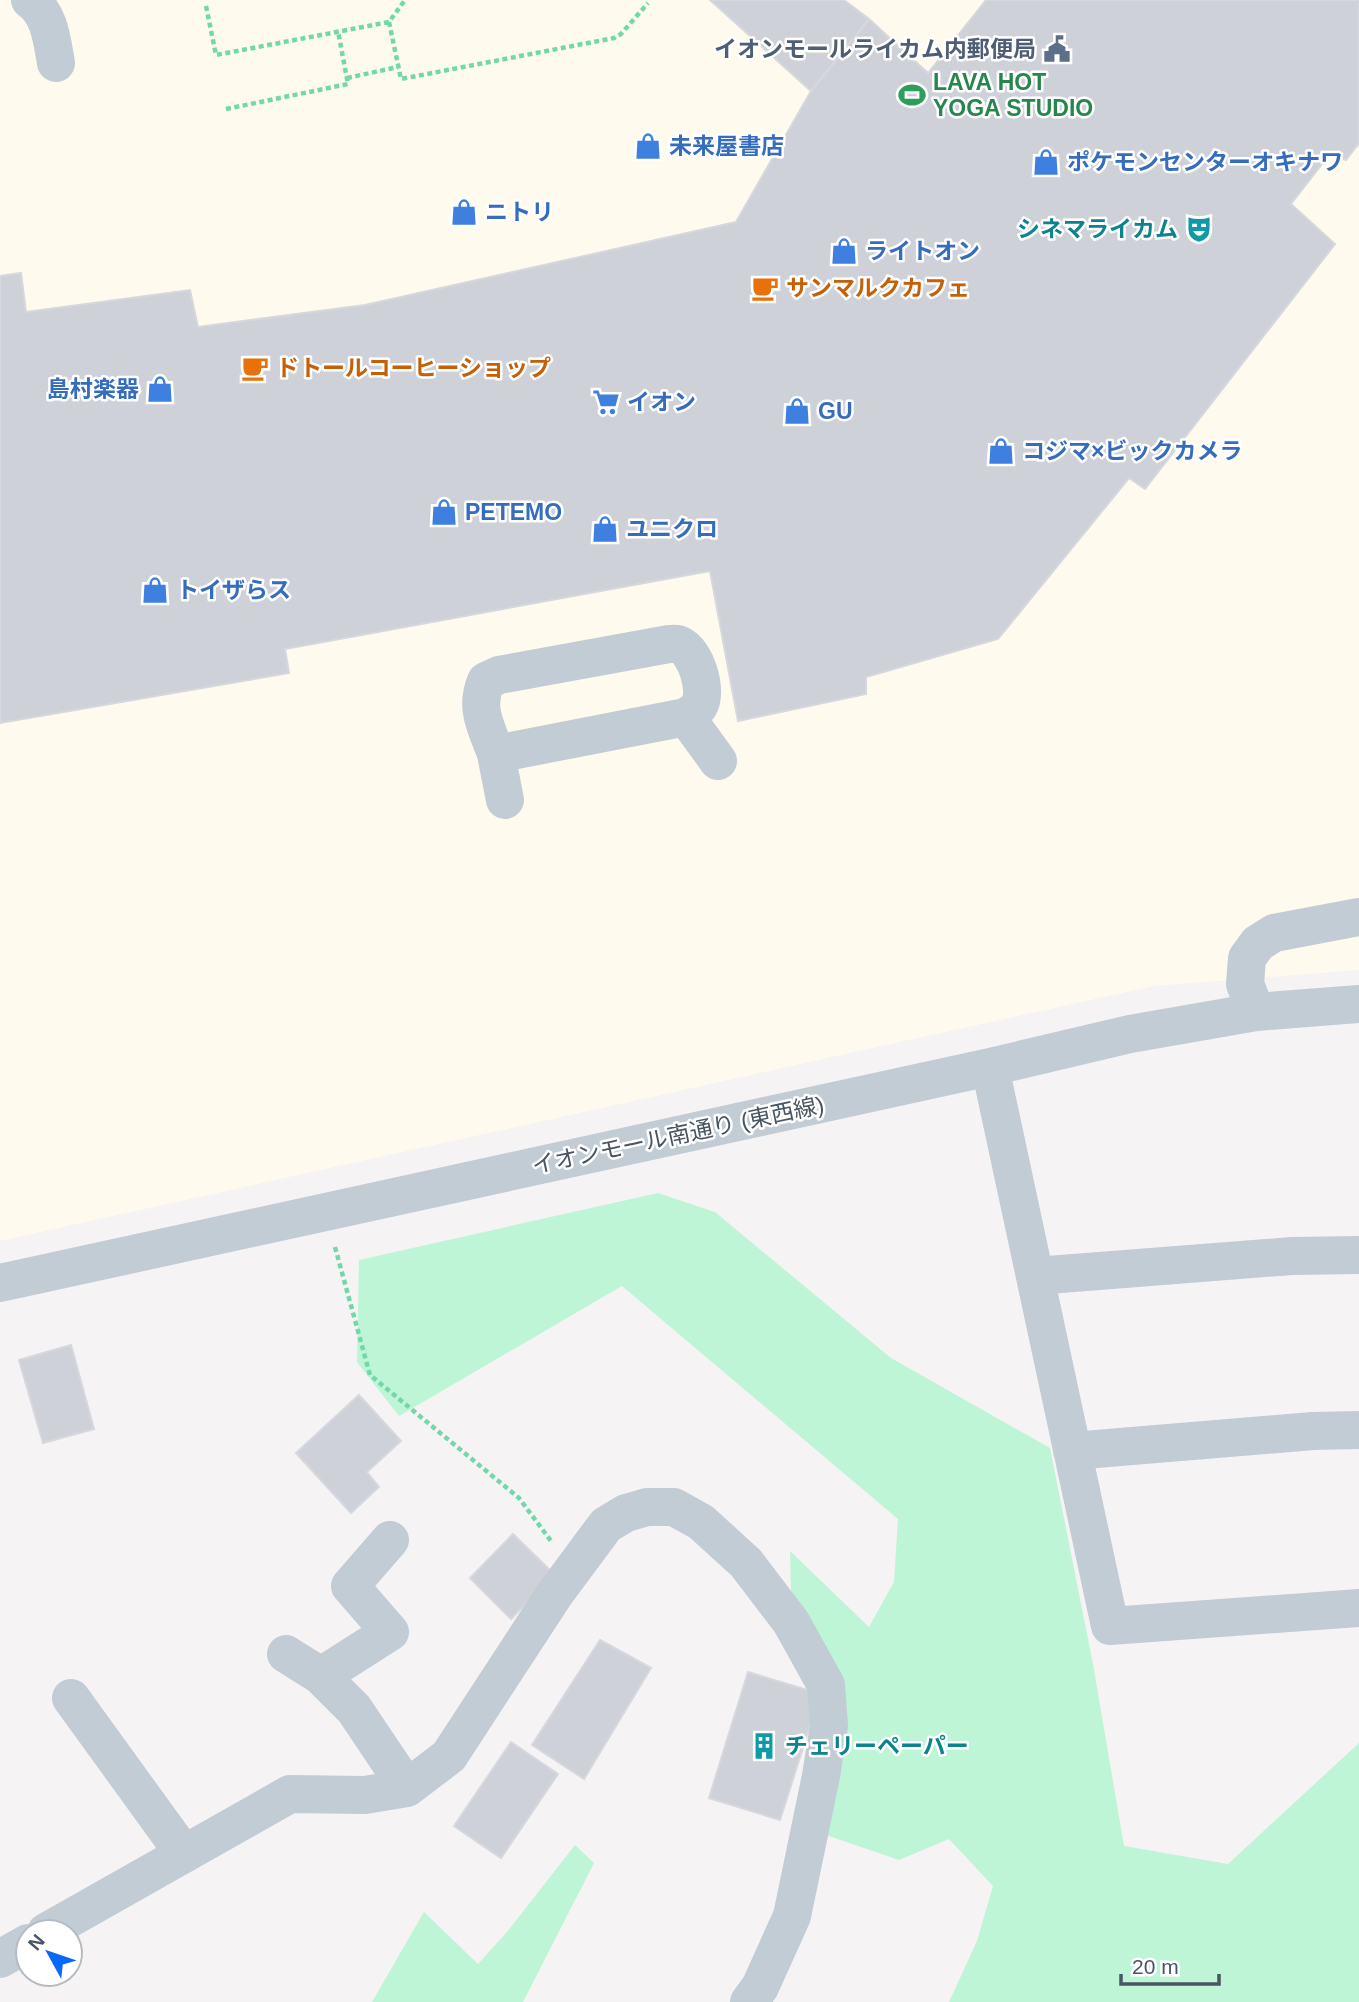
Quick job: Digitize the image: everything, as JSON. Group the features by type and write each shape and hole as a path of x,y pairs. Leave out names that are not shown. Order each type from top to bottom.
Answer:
{"street":[{"path":"30,0 50,30 57,63"},
{"path":"496,754 687,717 699,707 702,695 697,666 692,656 680,645 669,644 499,675 486,681 479,706 496,754 505,800"},
{"path":"687,717 718,761"},
{"path":"1256,1012 1245,984 1247,958 1258,943 1275,933 1359,917"},
{"name":"イオンモール南通り (東西線)","path":"0,1283 990,1067 1130,1034 1256,1012 1359,1004"},
{"path":"990,1067 1110,1626 1359,1608"},
{"path":"1035,1276 1292,1256 1359,1255"},
{"path":"1072,1451 1313,1431 1359,1430"},
{"path":"71,1918 290,1794 365,1795 407,1787 449,1756 572,1571 606,1525 626,1513 647,1507 674,1507 701,1522 746,1563 791,1622 826,1685 828,1726 821,1776 792,1916 761,1987 749,2002"},
{"path":"321,1676 390,1632 350,1586 390,1540"},
{"path":"286,1654 321,1676 354,1709 407,1787"},
{"path":"71,1698 184,1854"}],"path":[{"path":"206,6 216,55 389,22 405,0"},
{"path":"389,22 401,79 614,38 621,34 648,3"},
{"path":"226,109 348,83 338,32"},
{"path":"347,78 398,68"},
{"path":"326,1212 370,1375 519,1498 572,1571"}],"shaded area":[{"path":"0,0 1359,0 1359,970 1154,986 0,1241"}],"green space":[{"path":"658,1193 715,1212 891,1358 1050,1448 1093,1664 1124,1846 1228,1864 1359,1743 1359,2002 949,2002 977,1941 993,1886 949,1839 899,1860 826,1835 826,1659 791,1590 790,1551 869,1627 894,1582 898,1519 622,1286 399,1416 357,1362 359,1260"},
{"path":"575,1845 594,1863 523,2002 372,2002 424,1912 478,1964 507,1932"}],"building":[{"path":"710,0 844,0 869,19 811,91"},
{"name":"イオン","path":"986,0 1359,0 1359,143 1346,160 1330,154 1291,204 1335,244 1145,489 1129,478 998,639 866,677 866,694 738,721 710,571 285,649 289,673 0,723 0,276 21,273 26,312 190,290 198,327 365,305 736,222 811,91 869,19 928,73"},
{"path":"71,1345 94,1429 43,1443 19,1360"},
{"path":"359,1395 401,1441 367,1472 379,1487 351,1513 296,1453"},
{"path":"513,1534 554,1574 511,1619 470,1578"},
{"path":"600,1640 651,1668 584,1779 532,1745"},
{"name":"チェリーペーパー","path":"748,1672 820,1694 780,1820 709,1798"},
{"path":"511,1742 558,1774 501,1858 454,1826"}],"place":[{"name":"イオンモールライカム内郵便局","path":"1057,49"},
{"name":"LAVA HOT YOGA STUDIO","path":"912,95"},
{"name":"未来屋書店","path":"648,146"},
{"name":"ポケモンセンターオキナワ","path":"1046,162"},
{"name":"ニトリ","path":"464,212"},
{"name":"シネマライカム","path":"1199,229"},
{"name":"ライトオン","path":"844,251"},
{"name":"サンマルクカフェ","path":"765,288"},
{"name":"ドトールコーヒーショップ","path":"255,368"},
{"name":"島村楽器","path":"160,389"},
{"name":"イオン","path":"606,402"},
{"name":"GU","path":"797,411"},
{"name":"コジマ×ビックカメラ","path":"1001,451"},
{"name":"PETEMO","path":"444,512"},
{"name":"ユニクロ","path":"605,529"},
{"name":"トイザらス","path":"155,590"},
{"name":"チェリーペーパー","path":"764,1746"}]}
